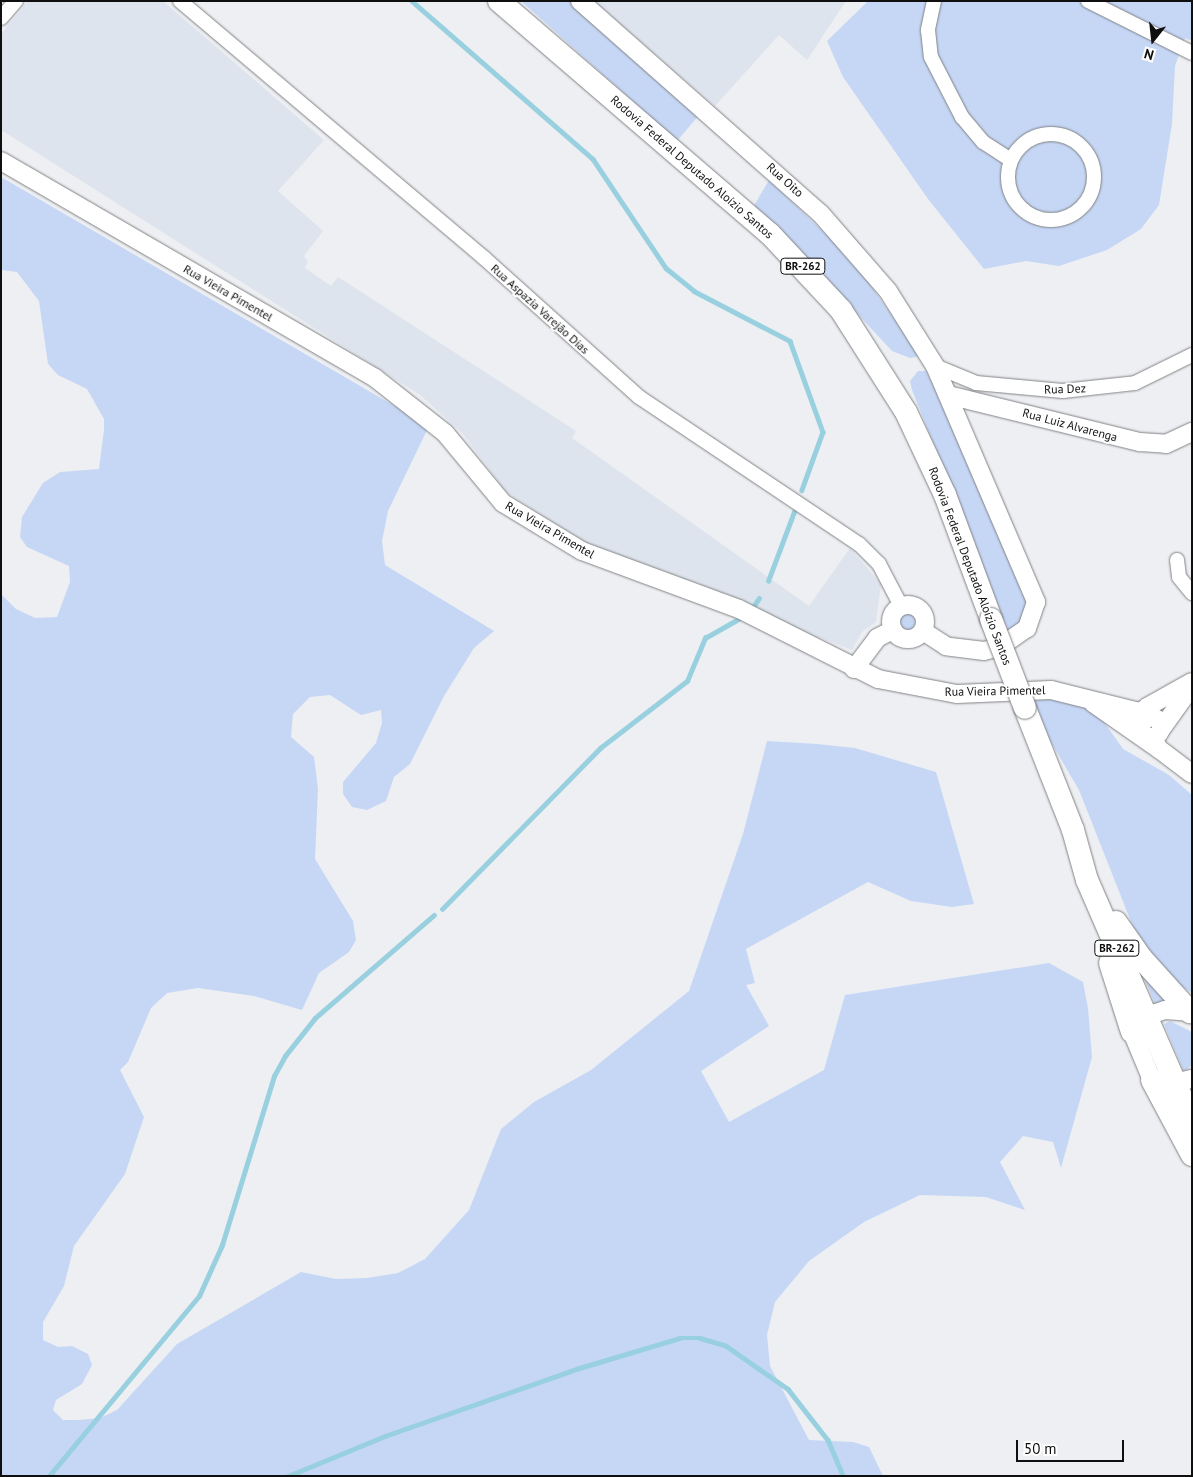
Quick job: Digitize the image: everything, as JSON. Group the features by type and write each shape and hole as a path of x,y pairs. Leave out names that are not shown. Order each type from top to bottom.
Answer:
{"highway":[{"name":"Rodovia Federal Deputado Aloízio Santos","path":"499,1 770,234 841,310 906,412 945,496 1073,830 1087,880 1140,1024"},
{"path":"1087,880 1142,959 1191,1012"},
{"path":"1140,1024 1184,1081 1192,1122"},
{"path":"1152,1080 1192,1155"}],"street":[{"path":"1,18 16,1"},
{"name":"Rua Aspazia Varejão Dias","path":"180,1 484,258 639,397 859,544 879,564 901,606"},
{"name":"Rua Oito","path":"580,1 820,213 888,291 935,366 1036,602 1027,628 1000,647 984,652 946,646 923,631"},
{"path":"934,1 928,30 931,57 962,117 983,142 1011,160"},
{"path":"1088,1 1192,53"},
{"path":"1037,135 1064,136 1086,150 1094,166 1095,185 1088,201 1075,214 1058,220 1040,219 1024,211 1012,197 1007,179 1011,160 1021,145 1037,135"},
{"name":"Rua Vieira Pimentel","path":"1,161 375,378 424,413 490,492 520,515 605,562 739,609 854,669 929,692 1051,690 1090,702 1149,730"},
{"name":"Rua Dez","path":"935,366 976,383 1063,391 1135,383 1192,355"},
{"name":"Rua Luiz Alvarenga","path":"948,394 1140,442 1166,444 1192,432"},
{"path":"1177,560 1179,577 1192,593"},
{"path":"901,606 919,609 925,622 923,631 910,639 893,630 891,618 901,606"},
{"path":"854,669 877,638 893,630"},
{"path":"1191,774 1149,730 1147,707 1192,684"},
{"path":"1149,730 1192,684"},
{"path":"1184,1081 1152,1080 1140,1024 1165,1010 1191,1012"}],"shaded area":[{"path":"28,1 163,1 324,140 278,191 323,231 304,256 308,262 305,268 331,286 338,277 576,431 572,438 809,606 850,548 881,584 876,622 862,632 852,650 604,555 506,492 462,433 420,395 1,130 1,34"},
{"path":"521,1 574,1 700,114 677,141"},
{"path":"594,1 846,1 807,60 779,35 715,106"},
{"path":"868,1 1192,1 1192,41 1185,38 1175,66 1172,124 1159,205 1141,229 1107,250 1059,266 1026,261 984,269 928,199 843,77 827,41"},
{"path":"1,177 429,426 388,511 382,541 385,565 494,631 474,648 444,696 410,764 394,777 386,801 367,810 352,807 343,794 343,782 376,743 382,723 381,710 361,715 330,695 310,697 293,714 291,737 314,757 318,789 315,859 353,921 356,940 349,952 319,973 302,1010 254,996 198,988 167,993 151,1008 128,1062 120,1070 144,1117 125,1174 74,1246 64,1286 43,1322 43,1340 58,1347 72,1346 88,1354 92,1365 82,1384 56,1400 53,1410 63,1420 79,1420 100,1418 117,1410 177,1344 301,1272 336,1279 367,1278 398,1273 425,1259 469,1210 501,1129 534,1102 591,1070 689,991 743,834 767,741 817,744 855,748 936,772 974,904 952,907 911,901 868,882 746,949 755,983 746,985 769,1026 701,1071 729,1122 824,1070 845,995 1049,963 1083,982 1088,1008 1092,1057 1061,1168 1053,1142 1023,1136 1000,1162 1025,1210 986,1197 920,1195 864,1222 809,1261 775,1302 767,1335 770,1366 809,1440 853,1442 869,1447 883,1476 1,1476 1,594 16,609 35,618 57,617 70,582 69,566 27,547 20,537 22,517 43,483 60,472 99,469 104,419 87,389 58,375 48,364 39,301 17,272 1,270"},
{"path":"769,180 853,260 920,356 910,358 892,351 799,251 752,209"},
{"path":"918,371 926,371 945,409 1033,609 1010,636 912,390 910,381"},
{"path":"904,614 910,614 915,619 913,628 904,630 899,625 899,619"},
{"path":"1029,694 1078,703 1099,715 1123,749 1169,775 1192,795 1192,993 1173,981 1137,937 1079,790 1038,720"},
{"path":"1142,973 1170,998 1155,1004"},
{"path":"1170,1021 1192,1032 1192,1065 1184,1072 1164,1024"}],"waterway":[{"path":"412,1 593,159 666,268 694,291 790,341 823,432 802,490"},
{"path":"768,581 794,512"},
{"path":"751,610 759,598"},
{"path":"442,909 600,748 687,681 705,638 742,617"},
{"path":"49,1476 199,1296 222,1245 274,1076 285,1056 315,1018 434,915"},
{"path":"288,1476 385,1436 576,1369 680,1338 700,1338 725,1345 788,1389 828,1440 843,1476"}]}
